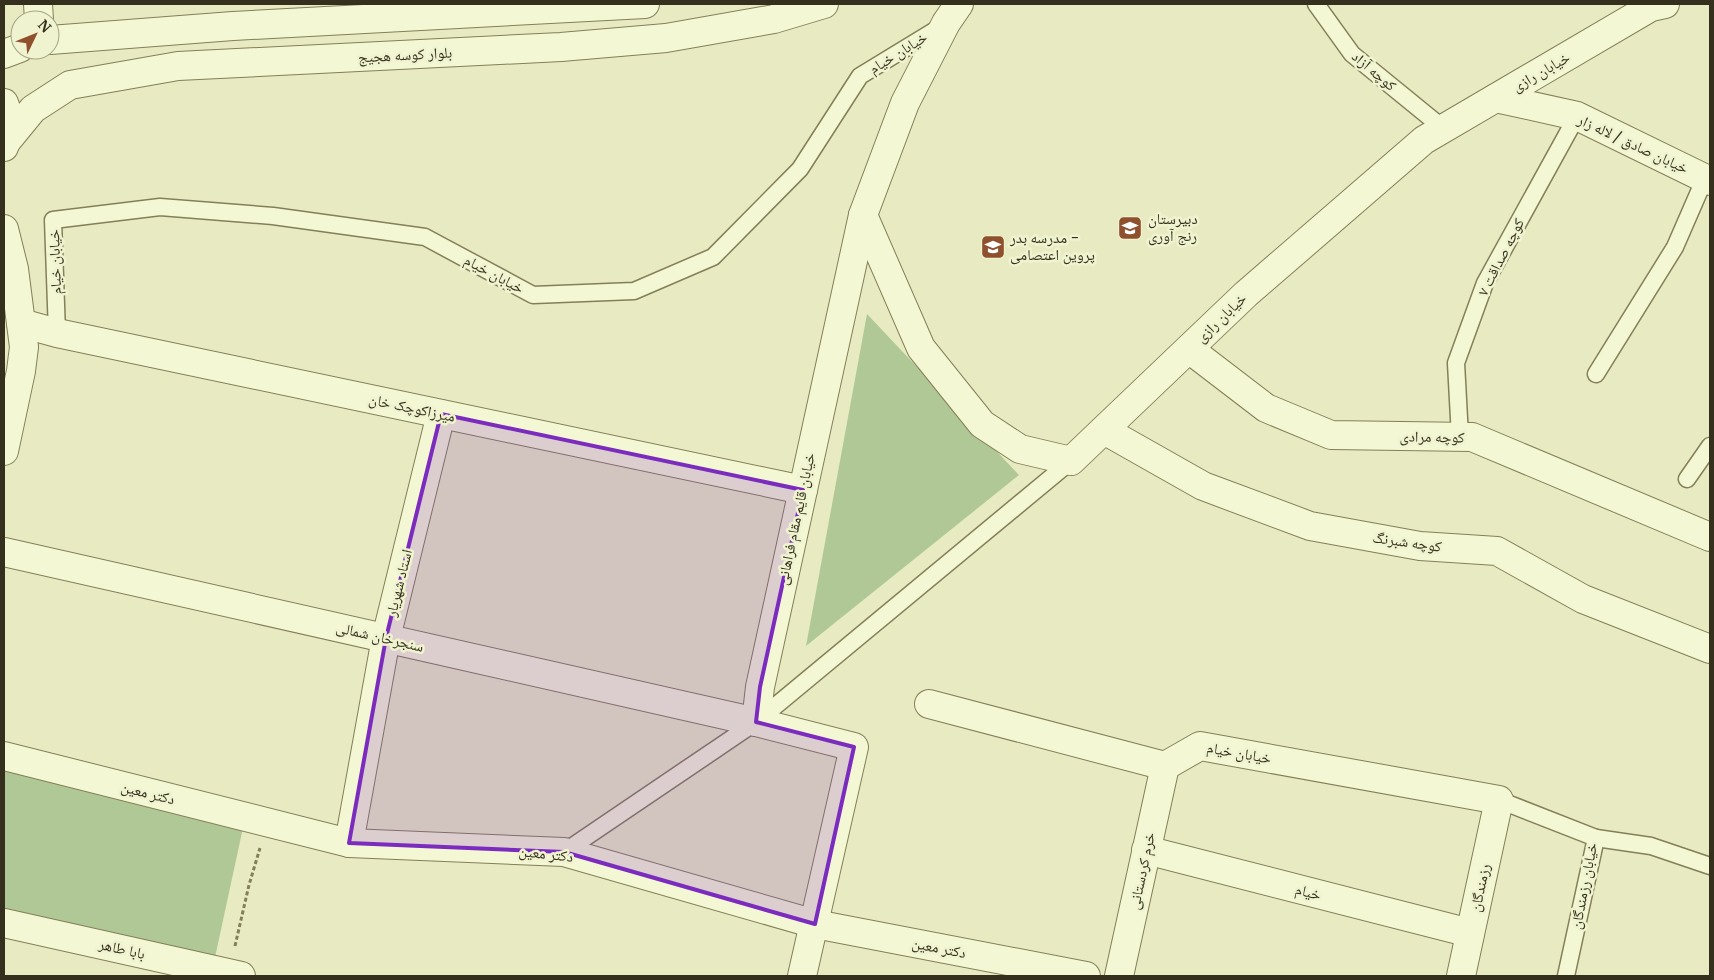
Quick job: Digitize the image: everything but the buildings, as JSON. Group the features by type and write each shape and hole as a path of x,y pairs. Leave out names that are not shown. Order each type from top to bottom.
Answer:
{"street":[{"path":"60,39 233,26 645,4"},
{"name":"بلوار کوسه هجیج","path":"5,144 33,109 70,85 178,66 561,47 666,38 774,19 824,4"},
{"name":"خیابان رازی","path":"1072,460 1246,294 1424,140 1651,7 1665,4"},
{"name":"خیابان قایم مقام فراهانی","path":"756,722 760,687 863,215 905,103 953,14"},
{"name":"خیابان صادق / لاله زار","path":"1496,98 1577,116 1707,179"},
{"path":"4,103 9,126 5,144"},
{"path":"863,215 921,348 982,424 1020,449 1072,460"},
{"path":"4,228 14,269 24,347 4,451"},
{"name":"میرزاکوچک خان","path":"22,324 57,333 803,490"},
{"name":"کوچه مرادی","path":"1188,349 1266,408 1331,435 1472,437 1710,537"},
{"name":"استاد شهریار","path":"349,843 386,638 441,414"},
{"name":"کوچه شبرنگ","path":"1104,430 1203,486 1310,526 1420,546 1497,551 1583,599 1710,649"},
{"name":"سنجرخان شمالی","path":"4,552 756,722"},
{"path":"929,704 1165,766"},
{"path":"756,722 854,747 802,976"},
{"name":"خیابان خیام","path":"1165,766 1200,746 1499,800"},
{"name":"دکتر معین","path":"4,756 349,843 564,852 815,924 1086,976"},
{"name":"خرم کردستانی","path":"1119,976 1165,766"},
{"name":"رزمندگان","path":"1461,976 1499,800"},
{"name":"خیام","path":"1146,850 1470,933"},
{"name":"بابا طاهر","path":"4,922 235,975"}],"lane":[{"name":"کوچه آزاد","path":"1316,4 1352,54 1444,129"},
{"name":"خیابان خیام","path":"57,333 53,220 160,207 273,216 425,237 533,295 634,291 713,257 800,169 860,76 953,14"},
{"name":"کوچه صداقت ۷","path":"1460,437 1456,363 1486,283 1577,116"},
{"path":"1596,374 1675,247 1707,179"},
{"path":"1687,479 1710,446"},
{"path":"564,852 756,722 1072,460"},
{"name":"خیابان رزمندگان","path":"1499,800 1596,838 1566,976"},
{"path":"1596,838 1651,846 1710,866"}],"path":[{"path":"235,975 249,885 268,823"}],"highlighted area":[{"path":"441,414 803,490 760,687 756,722 854,747 815,924 564,852 349,843 386,638"}],"green space":[{"path":"867,314 1019,475 806,646"},
{"path":"4,761 244,823 211,976 4,926"}],"place":[{"name":"دبیرستان رنج آوری","path":"1130,228"},
{"name":"مدرسه بدر - پروین اعتصامی","path":"993,247"}]}
